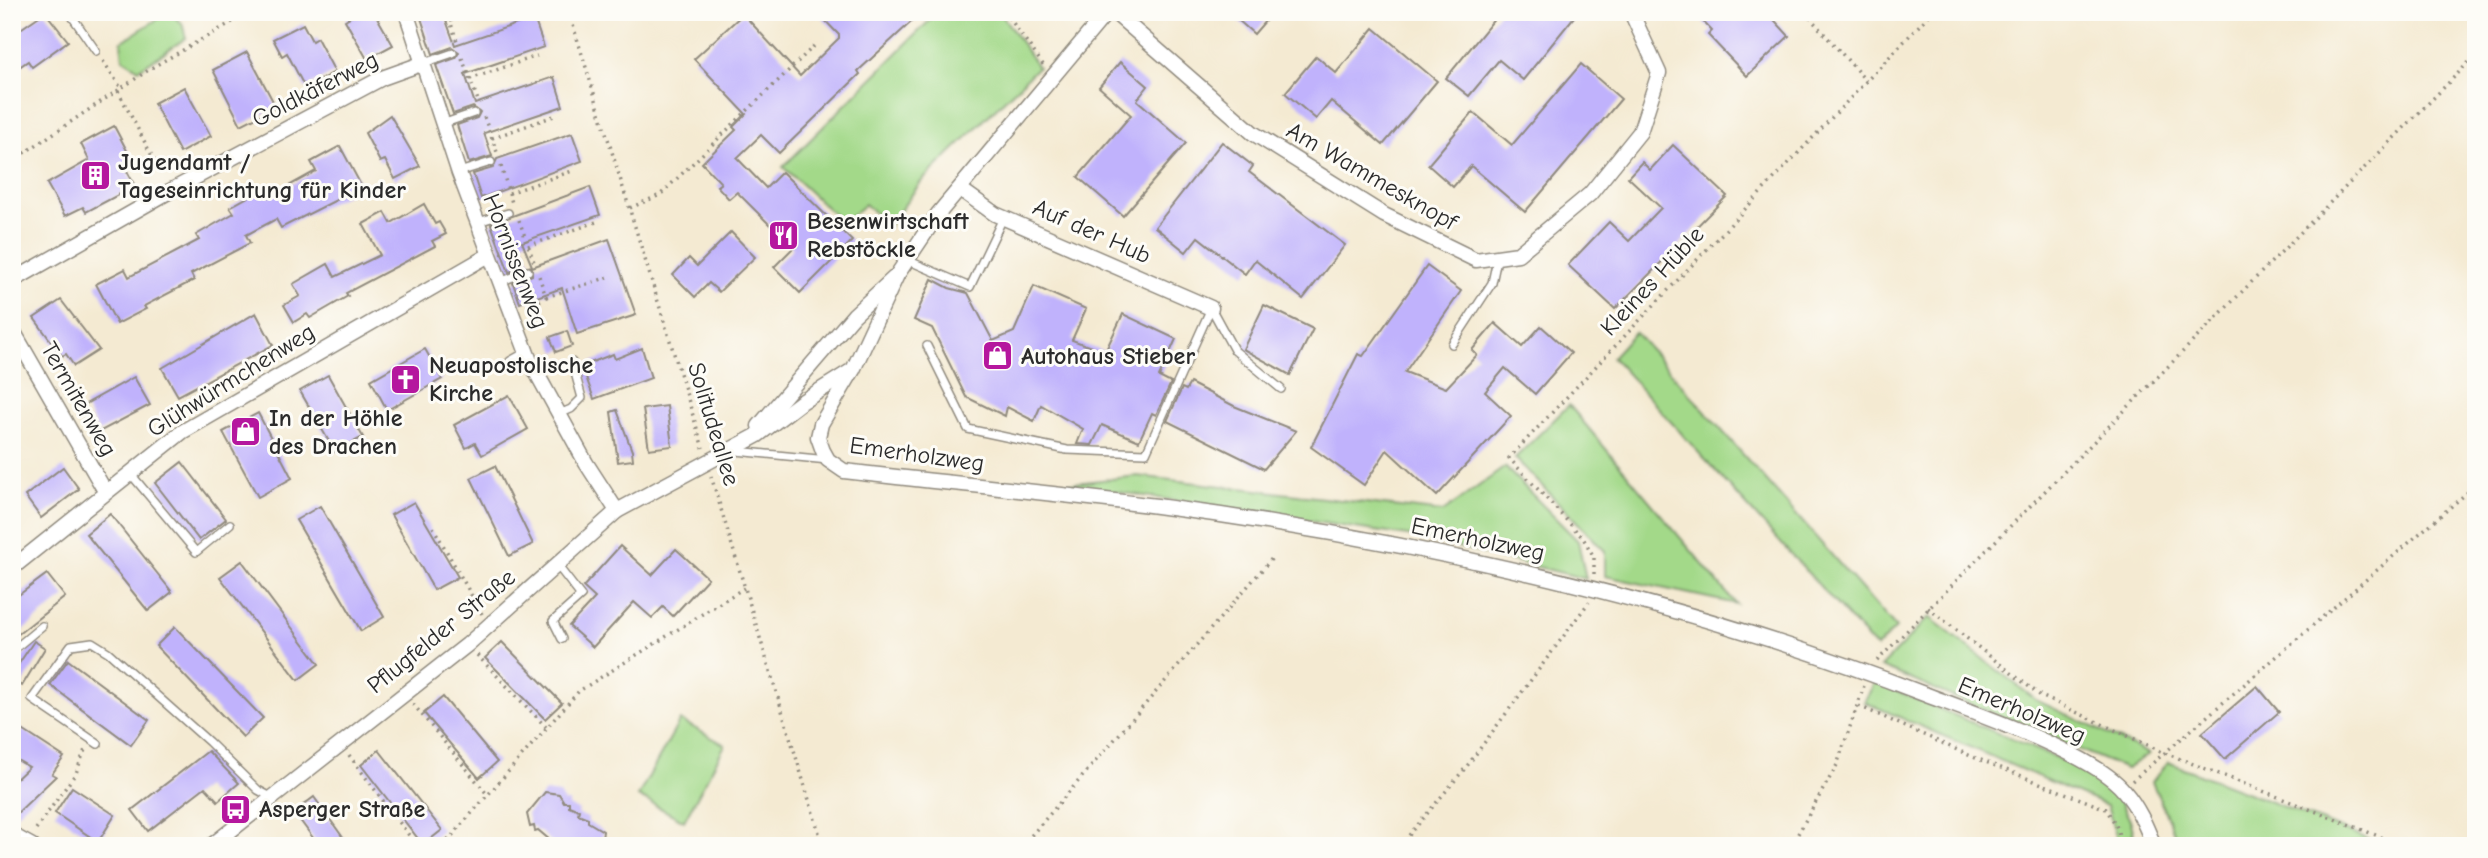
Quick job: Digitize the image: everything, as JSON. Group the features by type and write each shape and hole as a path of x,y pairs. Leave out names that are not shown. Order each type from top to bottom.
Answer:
{"street":[{"name":"Hornissenweg","path":"406,12 458,173 526,352 558,415 617,511"},
{"name":"Emerholzweg","path":"1107,12 960,188 906,260 853,370 821,424 818,437 828,460 844,471 1155,506 1433,551 1594,587 1779,640 1870,672 2067,753 2103,771 2123,789 2141,816 2154,846"},
{"name":"Am Wammesknopf","path":"1114,12 1253,133 1276,148 1384,215 1476,260 1497,259"},
{"path":"1497,259 1518,254 1590,194 1640,132 1658,73 1631,12"},
{"name":"Goldkäferweg","path":"12,281 170,191 382,78 421,64"},
{"name":"Auf der Hub","path":"960,188 1003,217 1211,308"},
{"name":"Glühwürmchenweg","path":"12,568 182,432 489,255"},
{"name":"Emerholzweg","path":"732,450 760,425 854,315 897,275"},
{"name":"Termitenweg","path":"12,330 105,491"},
{"name":"Emerholzweg","path":"707,462 732,450 853,370"},
{"name":"Pflugfelder Straße","path":"211,846 467,645 617,511 707,462"}],"lane":[{"path":"69,12 96,51"},
{"path":"421,64 453,53"},
{"path":"441,124 474,113"},
{"path":"458,173 491,162"},
{"path":"477,222 508,213"},
{"path":"906,260 970,287 1003,217"},
{"path":"1452,344 1492,282 1497,259"},
{"path":"500,283 528,271"},
{"path":"927,346 968,429 1067,450 1146,453 1211,308"},
{"path":"1211,308 1234,349 1281,389"},
{"path":"510,361 526,352"},
{"path":"558,415 571,409 582,398 572,362"},
{"path":"732,450 828,460"},
{"path":"130,473 196,552 230,524"},
{"path":"557,565 581,596 553,621 562,639"},
{"path":"12,651 42,626"},
{"path":"98,744 32,699 71,645 92,642 145,683 258,790 271,797"}],"path":[{"path":"12,161 120,89 250,12"},
{"path":"450,21 474,12"},
{"name":"Solitudeallee","path":"569,12 823,846"},
{"path":"1005,12 1052,76"},
{"path":"1805,12 1866,81"},
{"name":"Kleines Hüble","path":"1594,587 1594,557 1583,538 1510,458 1932,12"},
{"path":"630,208 660,195 814,46"},
{"path":"96,51 120,89 170,191"},
{"path":"1791,846 1837,765 1875,663 2476,55"},
{"path":"470,79 537,56"},
{"path":"492,138 554,116"},
{"path":"509,193 575,170"},
{"path":"528,246 599,221"},
{"path":"546,297 609,277"},
{"path":"2123,789 2476,485"},
{"path":"433,527 490,624"},
{"path":"1022,846 1274,556"},
{"path":"1399,846 1467,766 1580,619 1594,587"},
{"path":"443,846 579,691 745,588"},
{"path":"1928,608 2041,696 2165,752 2404,846"},
{"path":"467,645 547,727"},
{"path":"410,699 487,794"},
{"path":"1859,706 1973,757 2106,810 2116,825 2122,846"},
{"path":"23,841 76,773 77,763 90,739"},
{"path":"346,752 417,846"}],"green space":[{"path":"169,12 182,23 186,38 139,69 123,59 121,42"},
{"path":"938,12 1000,12 1038,67 921,182 889,226 865,204 843,223 783,167"},
{"path":"1635,332 1896,628 1876,648 1612,357"},
{"path":"1569,405 1736,604 1605,576 1605,551 1515,458"},
{"path":"1505,467 1578,541 1586,579 1421,538 1066,484 1137,476 1443,512"},
{"path":"1929,617 2036,700 2149,754 2126,769 1881,667"},
{"path":"1875,682 2074,765 2114,790 2131,822 2136,846 2119,846 2107,806 1864,702"},
{"path":"680,720 725,745 684,821 638,796"},
{"path":"2168,762 2385,846 2180,846 2152,782"}],"building":[{"path":"45,12 68,41 32,67 28,61 12,72 12,35"},
{"path":"359,12 374,12 393,45 367,59 345,20"},
{"path":"419,12 443,12 455,45 534,18 544,47 465,74 475,104 554,77 563,106 484,133 492,156 469,163 457,125 477,118 480,112 473,107 453,114 436,65 456,58 459,52 452,47 433,54"},
{"path":"817,12 922,12 858,71 860,74 779,153 761,135 737,158 766,188 782,172 852,241 800,293 774,267 793,248 737,192 729,199 717,186 721,183 702,163 736,130 733,127 746,114 694,59 743,14 800,76 839,38"},
{"path":"1229,12 1273,12 1254,34"},
{"path":"1500,12 1578,12 1523,80 1499,60 1469,96 1446,78"},
{"path":"1694,12 1767,12 1789,36 1747,76 1708,35 1712,31"},
{"path":"303,24 312,41 317,38 335,72 305,88 287,53 282,56 273,39"},
{"path":"1374,28 1437,81 1383,145 1331,101 1316,119 1285,93 1316,56 1336,73"},
{"path":"247,52 276,107 241,125 213,70"},
{"path":"1120,62 1148,86 1137,100 1186,143 1123,216 1078,177 1131,115 1099,87"},
{"path":"1581,64 1621,99 1525,212 1471,166 1453,187 1428,165 1473,112 1512,145"},
{"path":"184,87 211,136 180,153 154,103"},
{"path":"390,115 420,166 395,179 385,160 380,162 365,133"},
{"name":"Jugendamt / Tageseinrichtung für Kinder","path":"114,126 134,164 126,169 135,186 86,212 83,207 65,216 47,184 89,160 81,144"},
{"path":"572,133 582,161 481,198 473,174 493,168 497,159"},
{"path":"1222,142 1253,166 1249,172 1345,245 1303,299 1255,260 1245,274 1198,237 1186,252 1155,227"},
{"path":"1673,145 1727,196 1615,309 1568,265 1609,222 1629,241 1661,208 1628,177 1642,162 1650,170"},
{"path":"340,146 362,187 281,228 276,219 246,235 250,243 191,274 194,280 144,306 146,309 117,324 96,284 125,269 129,277 199,240 196,235 234,213 230,207 264,188 269,197 316,171 311,162"},
{"path":"590,187 600,215 522,242 532,266 509,272 491,224"},
{"path":"424,204 435,224 439,222 446,234 432,241 435,246 346,293 348,296 310,318 307,314 294,322 284,305 300,296 293,284 328,264 335,277 380,255 363,224 385,212 391,223"},
{"path":"731,232 755,257 719,292 709,283 695,297 673,275 689,258 697,266"},
{"path":"609,239 636,315 577,334 562,288 520,303 513,283 532,275 532,267"},
{"path":"1427,266 1461,291 1405,372 1446,388 1477,355 1472,350 1495,323 1522,347 1541,326 1571,353 1535,394 1505,368 1485,392 1511,416 1437,496 1387,450 1364,485 1311,447 1358,354 1363,356"},
{"path":"932,279 949,288 968,293 993,341 1014,332 1034,286 1086,309 1072,340 1105,352 1123,314 1176,339 1159,377 1171,383 1156,415 1152,413 1139,441 1102,425 1092,445 1077,444 1083,429 1041,405 1034,421 1007,407 1005,416 966,397 932,328 914,320"},
{"path":"61,300 99,350 74,366 66,354 62,356 34,318"},
{"path":"1264,305 1313,329 1290,375 1243,349"},
{"path":"256,313 273,345 178,396 162,368"},
{"path":"567,331 572,346 556,352 550,337"},
{"path":"642,348 651,378 594,399 582,366 613,354 615,359"},
{"name":"Neuapostolische Kirche","path":"425,349 442,379 387,410 371,380"},
{"path":"328,375 363,437 335,452 300,391"},
{"path":"134,377 150,405 99,432 84,405"},
{"path":"1190,383 1234,406 1296,431 1264,469 1167,421 1182,388 1186,390"},
{"path":"509,395 528,429 482,455 475,443 466,448 454,425"},
{"path":"667,406 672,446 649,449 643,409"},
{"path":"617,410 633,460 618,462 611,412"},
{"path":"258,413 292,478 258,497 223,432"},
{"path":"182,462 226,519 199,540 155,483"},
{"path":"495,466 533,544 509,556 471,478"},
{"path":"63,467 79,489 41,518 25,496"},
{"path":"414,502 458,577 434,590 391,515"},
{"path":"320,506 384,617 361,631 296,520"},
{"path":"110,514 172,592 148,611 86,534"},
{"path":"620,546 652,575 676,549 708,578 673,616 663,607 652,618 634,602 593,647 569,626 595,598 583,587"},
{"path":"242,561 319,664 298,680 220,577"},
{"path":"47,574 65,597 12,639 12,600"},
{"path":"175,627 263,718 243,737 156,646"},
{"path":"34,641 45,648 22,686 12,680 12,674"},
{"path":"502,642 562,703 545,719 485,658"},
{"path":"68,660 149,720 131,745 50,685"},
{"path":"2257,686 2279,712 2225,759 2202,733"},
{"path":"443,697 497,762 479,778 424,713"},
{"path":"18,727 64,757 52,774 56,776 12,818 12,783 29,767 12,757 12,735"},
{"path":"379,750 442,830 423,845 361,765"},
{"path":"208,751 239,783 218,801 205,787 148,831 132,810"},
{"path":"72,787 115,815 98,842 55,813"},
{"path":"545,792 559,794 564,802 569,802 569,806 579,810 578,814 588,818 588,822 603,831 601,846 557,846 538,830 535,831 534,826 530,827 527,814"},
{"path":"314,797 349,846 319,846 294,812"}],"place":[{"name":"Jugendamt / Tageseinrichtung für Kinder","path":"95,176"},
{"name":"Besenwirtschaft Rebstöckle","path":"784,235"},
{"name":"Autohaus Stieber","path":"998,356"},
{"name":"Neuapostolische Kirche","path":"406,379"},
{"name":"In der Höhle des Drachen","path":"246,432"},
{"name":"Asperger Straße","path":"236,809"}]}
